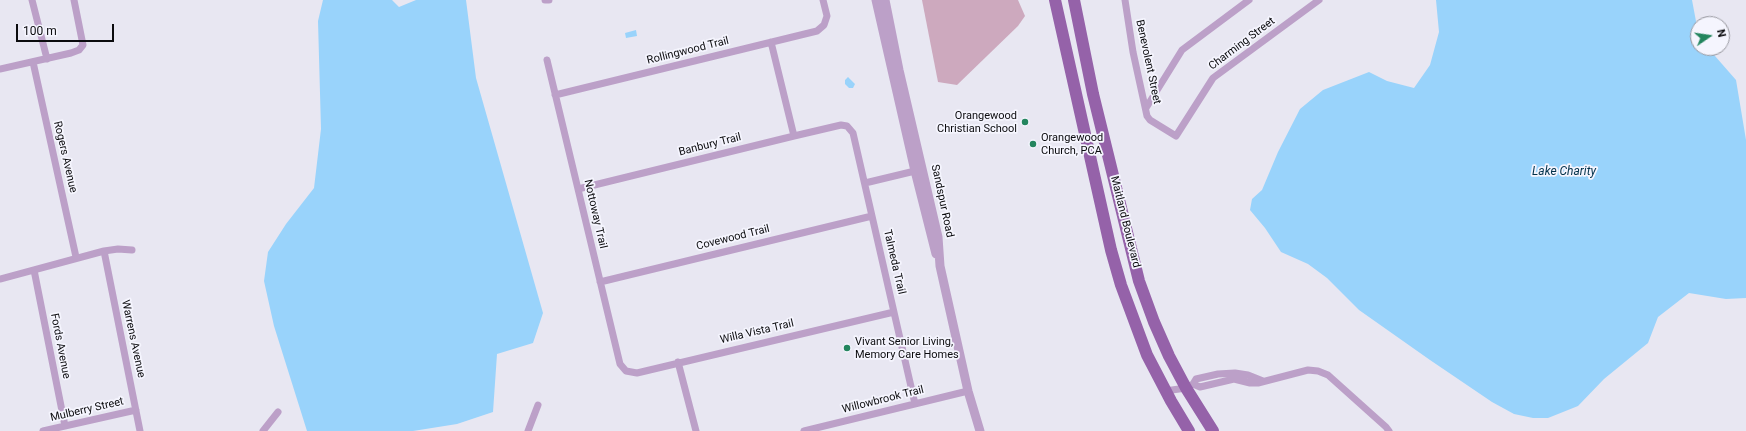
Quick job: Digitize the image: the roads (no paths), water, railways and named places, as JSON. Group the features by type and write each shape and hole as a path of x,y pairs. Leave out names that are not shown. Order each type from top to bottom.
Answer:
{"main road":[{"path":"1051,0 1066,49"},
{"name":"Maitland Boulevard","path":"1055,0 1116,270 1139,335 1168,396 1189,431"},
{"name":"Maitland Boulevard","path":"1074,0 1090,79 1134,263 1154,322 1213,431"}],"street":[{"path":"32,0 47,59"},
{"path":"0,70 71,54 79,50 83,45 74,0"},
{"name":"Rollingwood Trail","path":"555,95 817,31 824,25 827,16 823,0"},
{"path":"865,183 919,170 892,70 876,0"},
{"name":"Sandspur Road","path":"885,0 919,170 938,237 940,266 968,391 980,431"},
{"name":"Benevolent Street","path":"1125,0 1133,52 1150,120 1176,136"},
{"path":"1146,108 1182,50 1249,0"},
{"name":"Charming Street","path":"1176,136 1213,78 1319,0"},
{"path":"771,42 794,136"},
{"name":"Nottoway Trail","path":"547,60 620,364 626,371"},
{"name":"Rogers Avenue","path":"33,62 76,257"},
{"name":"Banbury Trail","path":"578,189 794,136 841,125 847,126"},
{"name":"Talmeda Trail","path":"847,126 853,133 915,404"},
{"name":"Covewood Trail","path":"600,282 872,216"},
{"path":"0,279 76,257 118,249 132,250"},
{"name":"Warrens Avenue","path":"104,251 140,431"},
{"name":"Fords Avenue","path":"34,270 65,426"},
{"name":"Willa Vista Trail","path":"626,371 637,373 678,362 894,312"},
{"path":"678,362 696,431"},
{"path":"1168,396 1189,386 1196,379 1218,374 1235,372 1248,375 1265,382 1308,370 1318,371 1328,375 1389,431"},
{"path":"1168,396 1189,386"},
{"name":"Willowbrook Trail","path":"804,431 968,391"},
{"path":"528,431 538,405"},
{"name":"Mulberry Street","path":"43,431 136,410"},
{"path":"263,431 278,412"}],"water":[{"path":"323,0 392,0 399,7 416,0 466,0 476,78 543,313 533,343 497,354 493,412 457,424 413,431 307,431 274,326 264,281 268,252 286,224 314,188 321,129 318,21"},
{"name":"Lake Charity","path":"1436,0 1692,0 1695,16 1690,16 1690,56 1715,56 1736,80 1746,140 1746,298 1726,299 1689,293 1658,317 1648,343 1604,379 1578,406 1548,418 1533,418 1514,414 1492,402 1359,310 1327,278 1308,264 1281,252 1265,228 1250,210 1252,199 1262,190 1278,152 1300,109 1323,90 1369,72 1387,81 1414,88 1430,65 1439,32"},
{"path":"636,30 637,36 626,38 625,33"},
{"path":"848,77 855,84 853,88 849,88 845,84 845,80"}],"place":[{"name":"Orangewood Christian School","path":"1025,122"},
{"name":"Orangewood Church, PCA","path":"1033,144"},
{"name":"Vivant Senior Living, Memory Care Homes","path":"847,348"}]}
